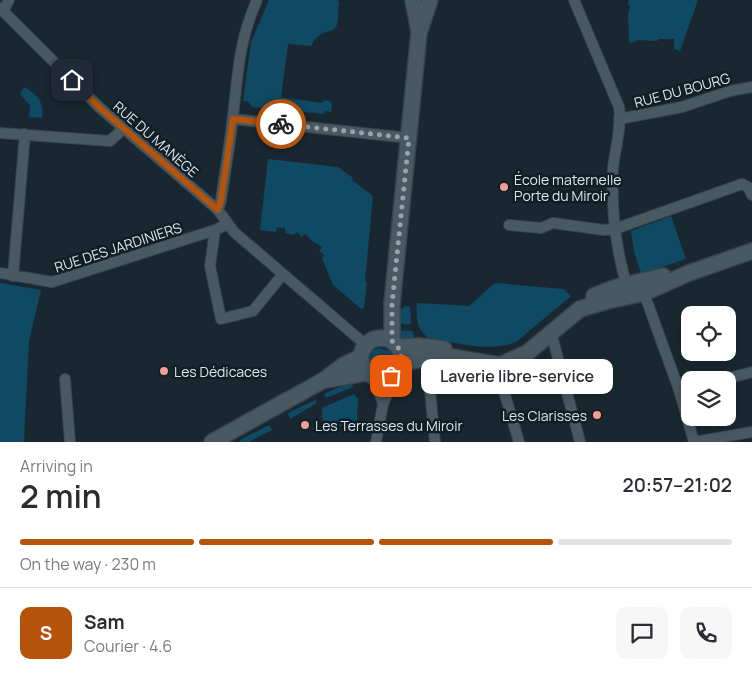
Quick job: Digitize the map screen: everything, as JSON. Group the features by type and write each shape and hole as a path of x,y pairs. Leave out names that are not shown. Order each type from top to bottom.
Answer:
{"main road":[{"path":"413,0 419,33"},
{"path":"379,346 401,355 401,364 397,371 391,376 380,379 370,375 363,368 379,346 392,304 419,33 430,0"},
{"path":"401,364 425,357 441,355 500,365 527,352 580,309 752,251"},
{"path":"212,442 324,380 344,365 379,346 419,346 477,354 506,353 518,348 570,306 617,287 634,291 654,279 673,273 689,273"},
{"path":"551,332 550,328 563,316 570,306"},
{"path":"324,380 370,375"}],"street":[{"path":"2,10 9,0"},
{"path":"218,210 233,119 242,42 257,0"},
{"path":"574,0 616,100 619,119 612,184 614,229 618,256 679,390 694,442 752,432"},
{"name":"RUE DU MANÈGE","path":"2,10 99,107 218,210 234,232 283,274 379,346"},
{"name":"RUE DU BOURG","path":"619,119 682,107 730,91 752,87"},
{"path":"233,119 409,138"},
{"path":"0,133 110,141 123,129"},
{"path":"13,276 25,134"},
{"path":"509,225 541,228 553,223 604,230 614,229 742,184 746,185 751,192"},
{"name":"RUE DES JARDINIERS","path":"0,273 52,282 215,230 228,224"},
{"path":"215,230 210,266 221,319 253,311 283,274"},
{"path":"551,332 580,442"},
{"path":"425,357 428,369 435,442"},
{"path":"500,365 505,395 519,442"},
{"path":"736,376 752,372"},
{"path":"370,375 383,404"},
{"path":"376,442 383,404 389,392 391,376"},
{"path":"65,379 70,442"}],"shaded area":[{"path":"269,0 337,0 339,2 338,22 334,29 318,36 311,46 288,44 281,97 322,103 325,100 330,101 332,105 331,112 325,111 324,114 252,107 249,102 243,101 251,42"},
{"path":"629,0 698,0 680,51 674,49 674,39 658,39 657,41 637,40 636,42 629,43"},
{"path":"24,87 33,93 41,103 42,118 29,117 30,105 20,94"},
{"path":"268,159 338,167 373,196 364,308 361,309 333,285 322,258 324,255 319,251 322,247 309,239 305,234 302,237 297,232 294,235 285,233 285,228 277,227 276,232 260,230"},
{"path":"671,216 686,259 641,274 634,251 631,231"},
{"path":"0,283 41,290 29,341 24,442 0,442"},
{"path":"495,283 563,289 571,296 516,342 506,345 484,347 461,344 428,338 421,330 417,318 417,303 469,306"},
{"path":"405,306 410,307 411,323 409,325 398,323 399,311"},
{"path":"398,330 413,331 415,342 404,341 399,336"},
{"path":"378,348 392,353 393,362 385,368 376,367 370,362 370,352"},
{"path":"351,381 353,387 326,398 324,394"},
{"path":"354,394 358,399 357,425 323,427 322,408"},
{"path":"315,400 317,403 290,419 288,413"},
{"path":"269,425 272,430 249,442 241,442 240,440"}],"way so far":[{"path":"281,124 409,138 392,304 392,341 398,347 401,355 401,364 391,376"}],"place":[{"name":"École maternelle Porte du Miroir","path":"504,187"},
{"name":"Les Dédicaces","path":"164,371"},
{"name":"Laverie libre-service","path":"391,376"},
{"name":"Les Clarisses","path":"597,415"},
{"name":"Les Terrasses du Miroir","path":"305,425"}],"route":[{"path":"72,80 99,107 218,210 233,119 281,124"}]}
